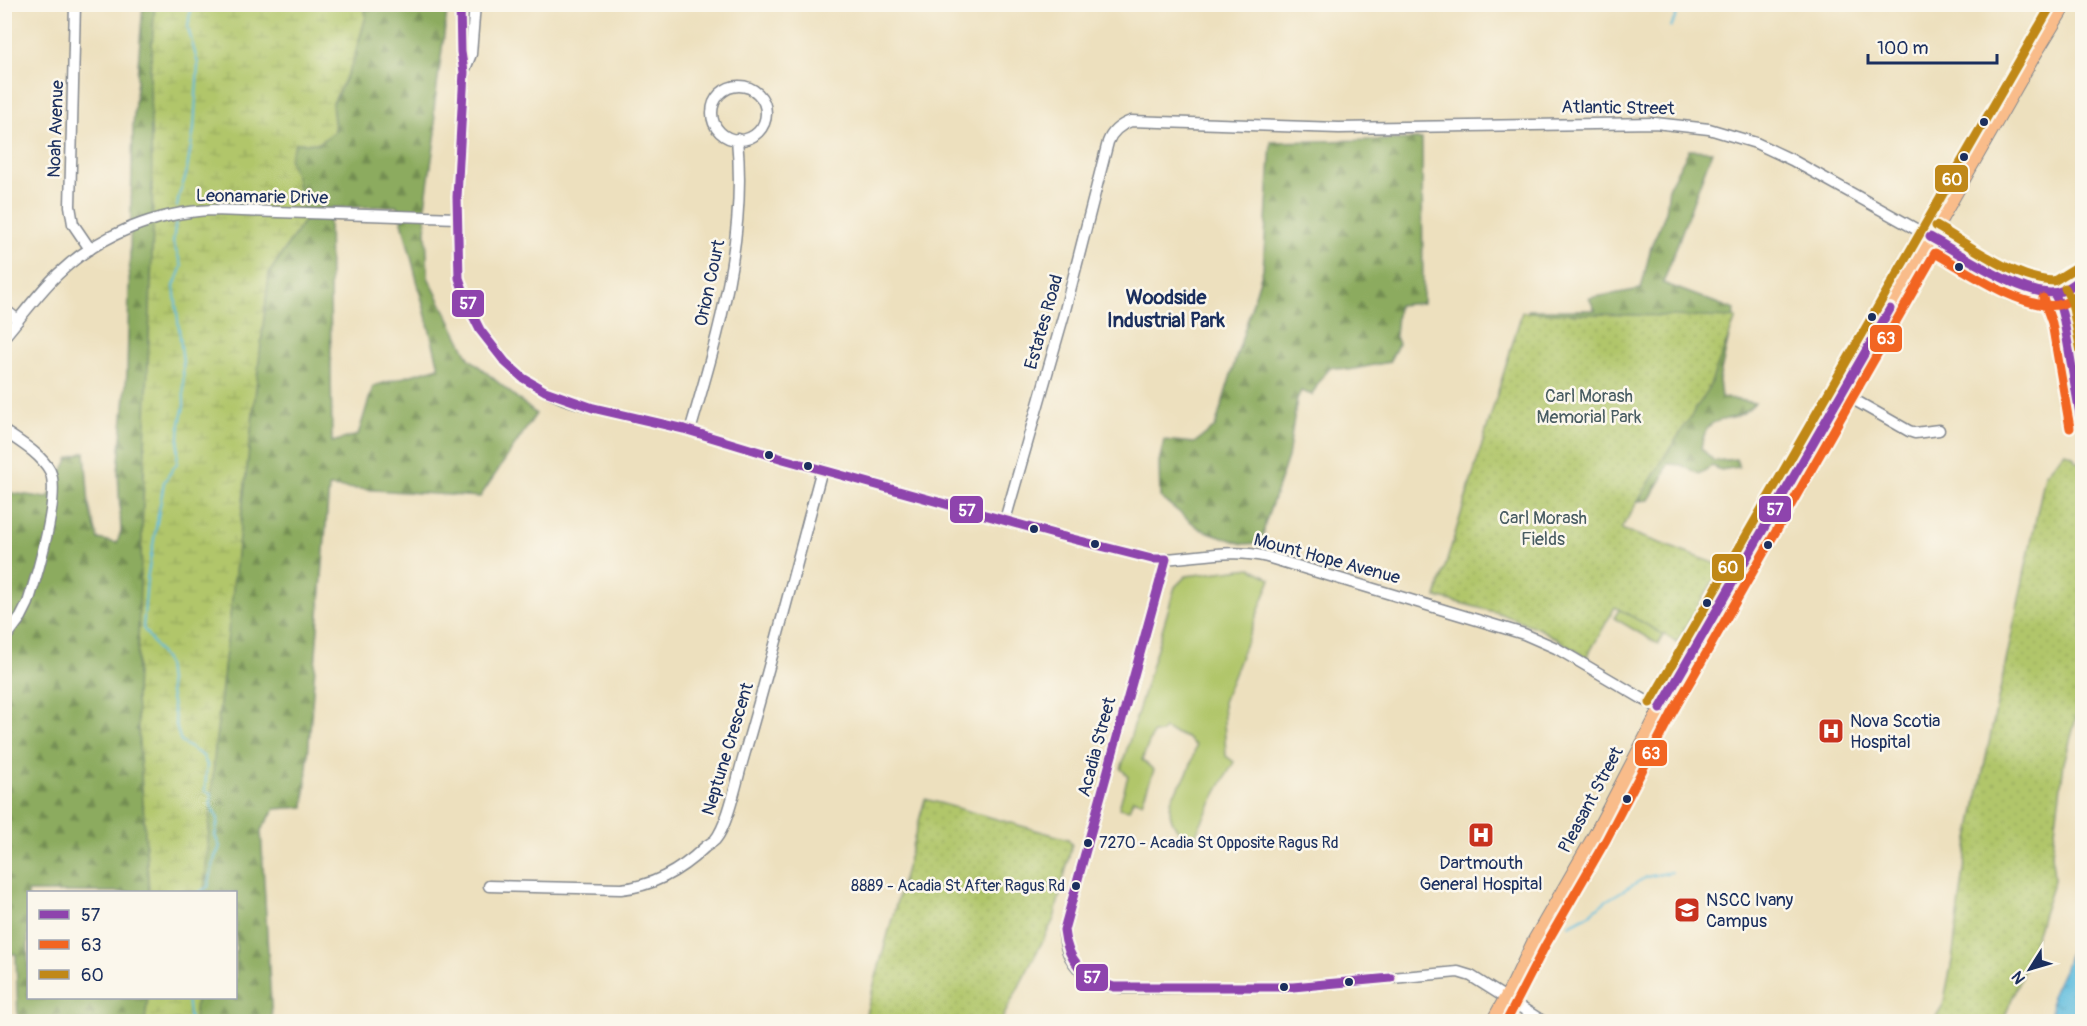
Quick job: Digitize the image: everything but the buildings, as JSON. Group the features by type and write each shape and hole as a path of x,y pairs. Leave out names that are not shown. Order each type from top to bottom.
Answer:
{"main road":[{"name":"Pleasant Street","path":"1492,1022 1534,940 1595,834 1660,709 2066,4"}],"street":[{"name":"Noah Avenue","path":"75,4 70,206 73,224 90,249"},
{"name":"Mount Hope Avenue","path":"459,4 464,72 457,218 459,278 463,294 480,330 505,362 523,378 545,391 564,399 690,431 822,470 1129,554 1166,560 1232,553 1256,554 1524,634 1556,648 1660,709"},
{"name":"Mount Hope Avenue","path":"464,72 471,54 475,4"},
{"path":"736,86 748,87 763,100 766,109 765,119 761,129 754,135 746,139 737,139 721,133 715,125 712,113 714,102 719,94 727,89 736,86"},
{"name":"Atlantic Street","path":"1113,132 1124,123 1137,120 1339,128 1636,123 1709,129 1756,143 1792,160 2018,286 2035,292 2054,293 2069,288 2082,277"},
{"name":"Estates Road","path":"1005,520 1076,269 1108,142 1113,132"},
{"name":"Orion Court","path":"690,431 733,263 741,171 737,139"},
{"name":"Leonamarie Drive","path":"4,337 57,276 90,249 130,228 152,220 204,211 457,218"},
{"path":"4,309 18,320"},
{"path":"1842,393 1909,431 1915,433 1939,430"},
{"path":"4,431 44,463 53,480 54,495 28,603 21,618 4,640"},
{"name":"Neptune Crescent","path":"489,886 637,888 674,872 714,841 727,815 822,470"},
{"name":"Acadia Street","path":"1166,560 1064,930 1066,947 1078,968 1096,982 1108,986 1124,987 1293,987 1458,972 1471,976 1544,1022"}],"green space":[{"path":"143,5 155,5 150,75 153,229 136,698 149,891 27,891 27,999 148,999 145,1021 18,1021 16,954 5,954 5,492 48,498 69,458 85,452 89,506 98,539 117,543 121,531 118,472 127,373 133,126"},
{"path":"155,5 364,5 366,16 353,62 332,105 335,131 319,143 296,143 289,158 305,219 269,273 215,747 204,891 149,891 136,698 153,229 150,75"},
{"path":"364,5 448,5 434,109 436,132 425,206 428,277 469,358 536,414 480,497 329,487 304,807 275,809 261,830 272,1021 194,1022 196,999 237,999 237,891 204,891 215,747 269,273 305,219 296,178 288,158 296,143 319,143 335,130 332,105 353,62 366,16","holes":["398,206 439,367 373,386 358,435 332,442 329,208"]},
{"path":"1422,139 1423,303 1398,305 1395,336 1399,343 1389,362 1349,370 1331,367 1320,380 1312,395 1301,391 1297,399 1288,457 1265,524 1262,543 1243,544 1200,529 1160,497 1159,462 1164,440 1194,443 1215,427 1263,269 1271,142"},
{"path":"1689,150 1712,151 1663,283 1735,310 1719,380 1721,397 1755,403 1735,417 1711,424 1704,436 1701,448 1714,461 1736,459 1739,467 1721,470 1712,466 1699,474 1681,465 1668,464 1649,500 1638,501 1528,322 1528,310 1595,310 1589,298 1641,289 1651,247 1666,212 1669,186"},
{"name":"Carl Morash Memorial Park","path":"1522,312 1736,318 1708,390 1621,529 1722,566 1677,642 1615,607 1587,657 1540,629 1499,613 1436,597"},
{"path":"2065,452 2073,456 2076,461 2082,462 2082,696 2064,763 2052,853 2054,880 2031,951 2003,1021 1933,1021 1943,1005 1952,961 1967,848 2045,475"},
{"path":"1251,568 1271,579 1223,702 1226,756 1234,762 1193,841 1176,828 1170,808 1174,794 1188,772 1196,746 1187,738 1164,729 1161,733 1153,733 1142,760 1154,770 1142,802 1133,799 1129,810 1119,808 1128,776 1121,769 1175,587 1186,576"},
{"path":"1640,574 1684,601 1658,644 1614,618"},
{"path":"925,799 1068,839 1072,844 1054,919 1001,1021 864,1021"},
{"path":"148,999 196,999 194,1021 145,1021"}],"water":[{"path":"2082,911 2082,1021 2051,1021 2052,994 2067,962"}],"waterway":[{"path":"177,207 186,175 194,129 198,64 188,28 191,4"},
{"path":"1671,27 1681,4"},
{"path":"176,219 173,243 182,266 174,286 183,363 184,406 180,423 177,463 164,482 147,579 143,628 167,663 170,692 181,742 203,756 207,765 205,790 212,794 210,803 218,819 215,836 220,847 215,857 208,887 201,891"},
{"path":"1569,925 1646,877 1672,872"},
{"path":"187,999 190,1022"}],"transit line":[{"name":"57","path":"460,4 461,52 464,72 457,197 459,278 480,330 505,362 523,378 545,391 593,408 684,429 783,459 1061,536 1152,559 1166,559 1064,930 1069,951 1079,967 1094,979 1114,987 1293,987 1391,978"},
{"name":"60","path":"1650,703 2052,4"},
{"name":"60","path":"1936,226 1993,260 2024,275 2054,281 2075,268"},
{"name":"57","path":"1930,237 1993,273 2029,289 2045,293 2058,292 2082,278"},
{"name":"63","path":"1506,1022 1545,946 1606,840 1671,715 1935,253 1994,287 2028,301 2044,305 2058,305 2082,293"},
{"name":"60","path":"2065,288 2072,302 2082,358"},
{"name":"57","path":"2054,293 2064,321 2082,426"},
{"name":"63","path":"2043,298 2052,323 2070,428"},
{"name":"57","path":"1660,709 1890,309"}],"place":[{"name":"Nova Scotia Hospital","path":"1831,731"},
{"name":"Dartmouth General Hospital","path":"1481,835"},
{"name":"7270 - Acadia St Opposite Ragus Rd","path":"1088,843"},
{"name":"8889 - Acadia St After Ragus Rd","path":"1076,886"},
{"name":"NSCC Ivany Campus","path":"1687,910"}],"district":[{"name":"Woodside Industrial Park","path":"1166,308"}],"park label":[{"name":"Carl Morash Fields","path":"1543,528"}]}
